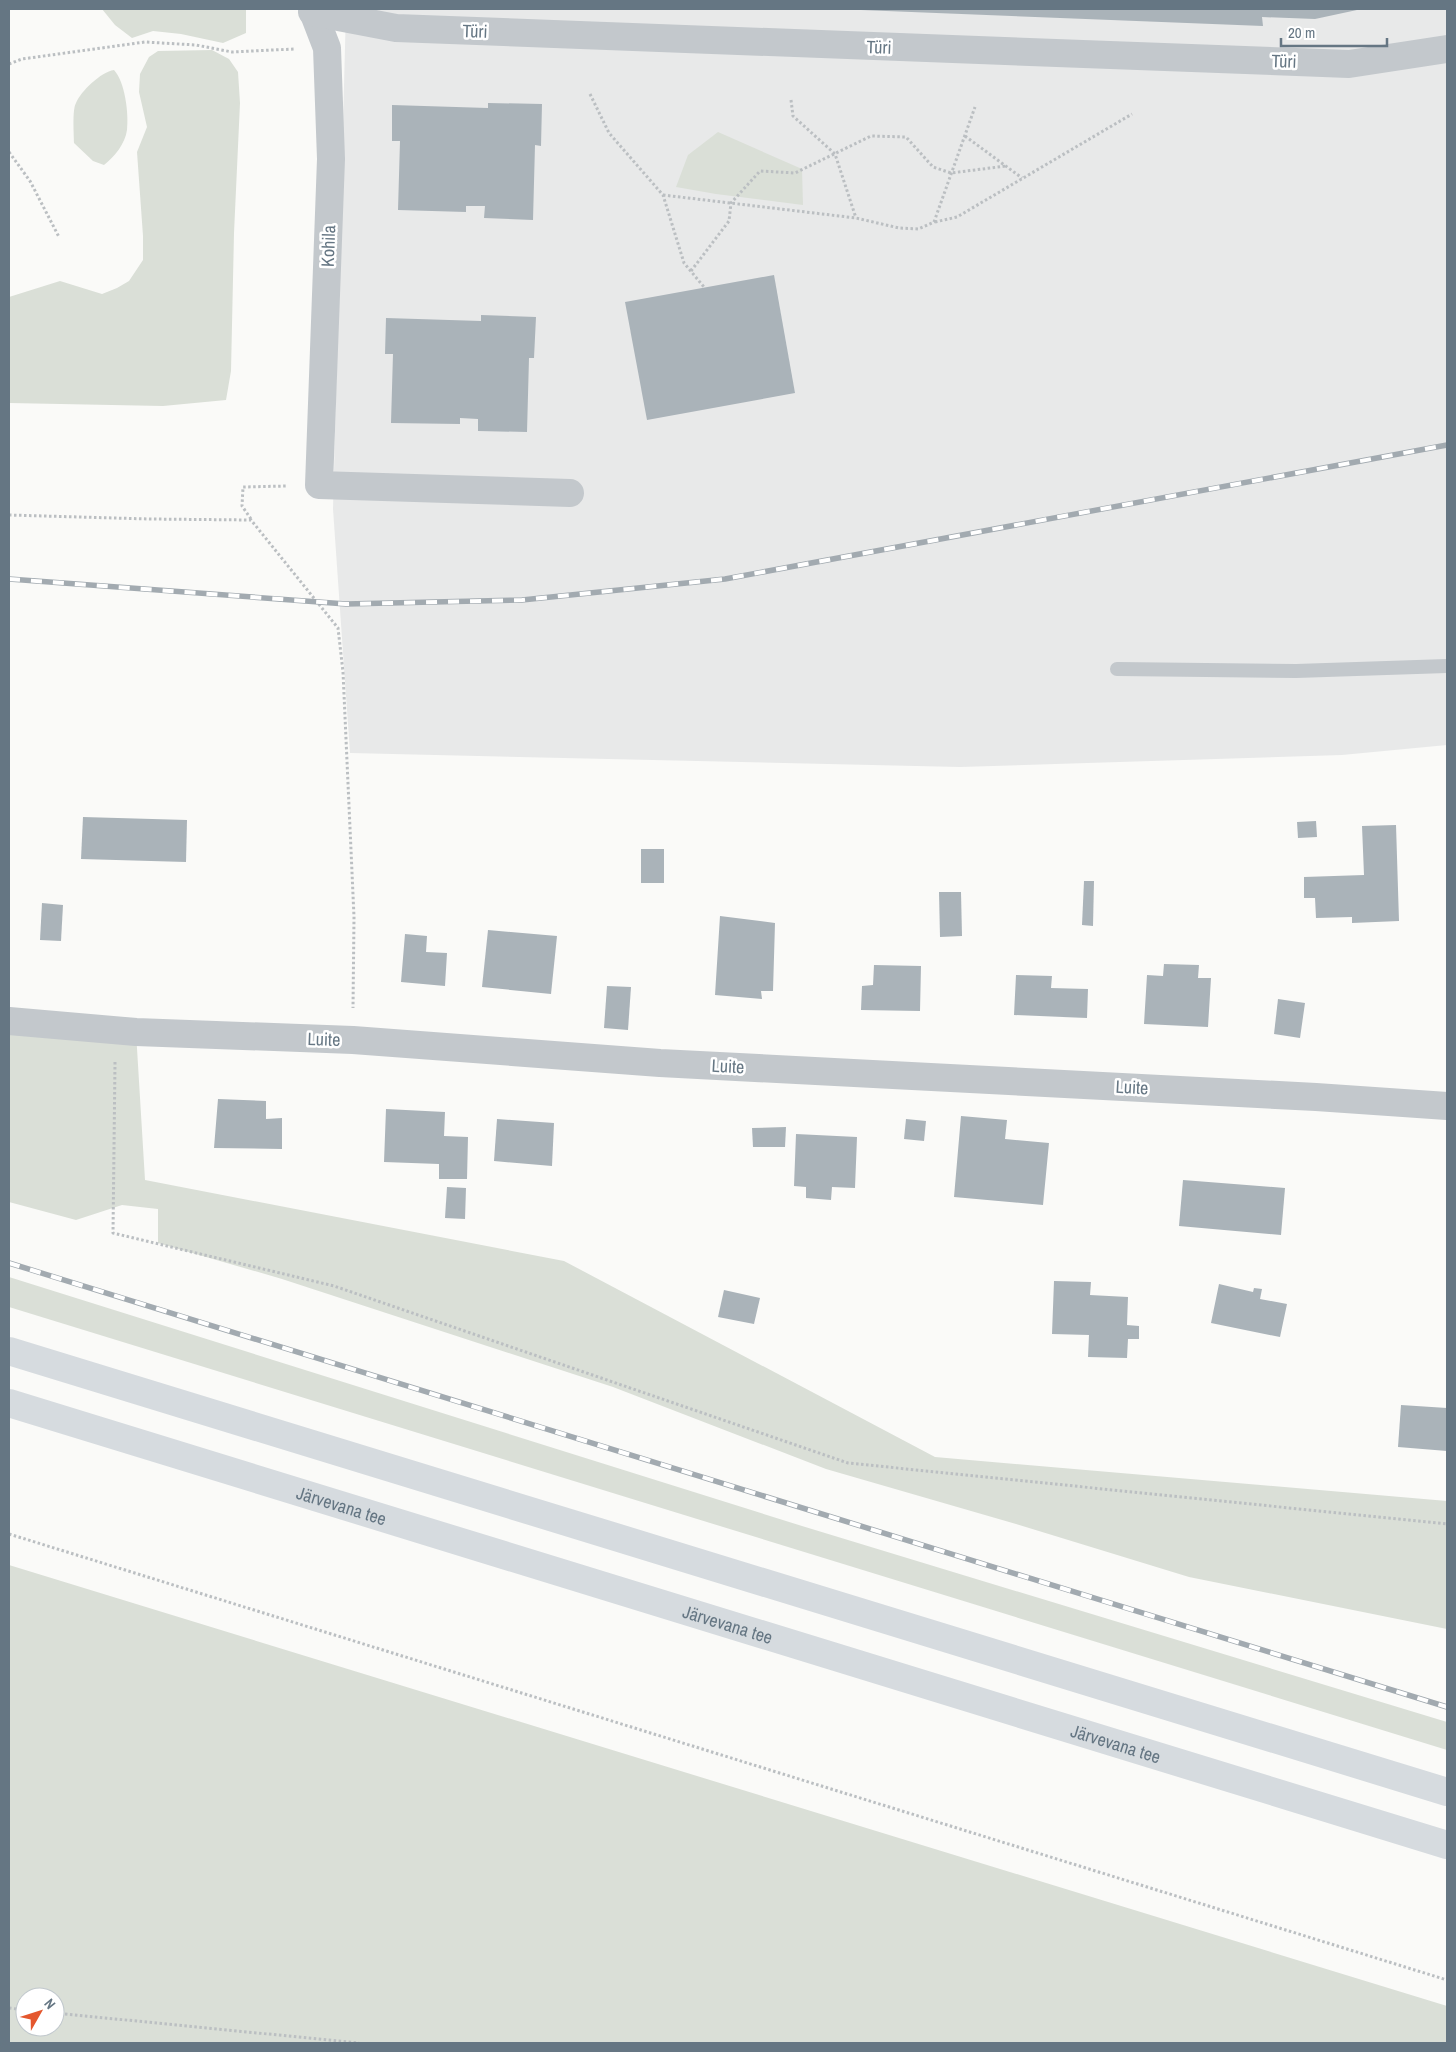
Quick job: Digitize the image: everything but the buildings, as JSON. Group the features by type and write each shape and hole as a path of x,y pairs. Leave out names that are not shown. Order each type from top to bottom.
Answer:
{"highway":[{"path":"9,1351 1447,1792"},
{"name":"Järvevana tee","path":"9,1403 1447,1845"}],"street":[{"name":"Kohila","path":"312,10 327,48 331,159 319,485"},
{"name":"Türi","path":"312,10 396,28 1349,64 1447,49"},
{"path":"319,485 570,493"},
{"name":"Luite","path":"9,1021 115,1030 353,1040 670,1063 1316,1097 1447,1106"}],"lane":[{"path":"1117,669 1296,671 1447,666"}],"path":[{"path":"9,64 22,59 145,42 196,45 232,52 327,48"},
{"path":"590,94 608,133 663,195 684,263 704,288"},
{"path":"790,100 794,116 835,154 856,218"},
{"path":"934,222 975,107"},
{"path":"663,195 856,218 899,228 918,229 934,222 957,217 1132,114"},
{"path":"691,271 730,221 731,203 760,171 795,173 871,136 906,137 934,166 951,174 1006,166"},
{"path":"965,136 1022,178"},
{"path":"9,152 30,180 59,237"},
{"path":"319,485 243,487 242,506 251,520 338,628 343,672 354,917 353,1040"},
{"path":"9,515 251,520"},
{"path":"115,1030 113,1234 334,1286 848,1463 1447,1524"},
{"path":"9,1534 1447,1980"},
{"path":"65,2014 359,2043"}],"shaded area":[{"path":"102,9 246,9 246,33 223,43 181,34 153,31 132,38 115,25"},
{"path":"346,9 1447,9 1447,745 1342,755 960,767 350,753 333,509"},
{"path":"212,50 229,59 238,72 240,103 234,233 231,371 226,400 163,406 9,403 9,297 60,281 102,294 129,281 143,260 137,152 147,127 139,92 140,74 149,57 158,51"},
{"path":"114,70 121,82 125,98 127,130 119,149 104,165 93,161 74,143 74,111 79,98 87,88 103,74"},
{"path":"718,132 802,169 803,205 676,187 688,155"},
{"path":"9,1021 136,1032 145,1180 564,1261 935,1457 1447,1501 1447,1629 1189,1577 826,1469 613,1387 282,1279 158,1243 158,1209 122,1205 76,1220 9,1202"},
{"path":"9,1277 802,1526 1447,1722 1447,1750 9,1307"},
{"path":"9,1565 1447,2006 1447,2043 9,2043"}],"railway":[{"path":"9,579 346,604 522,600 725,579 1447,445"},
{"path":"9,1263 1447,1707"}]}
